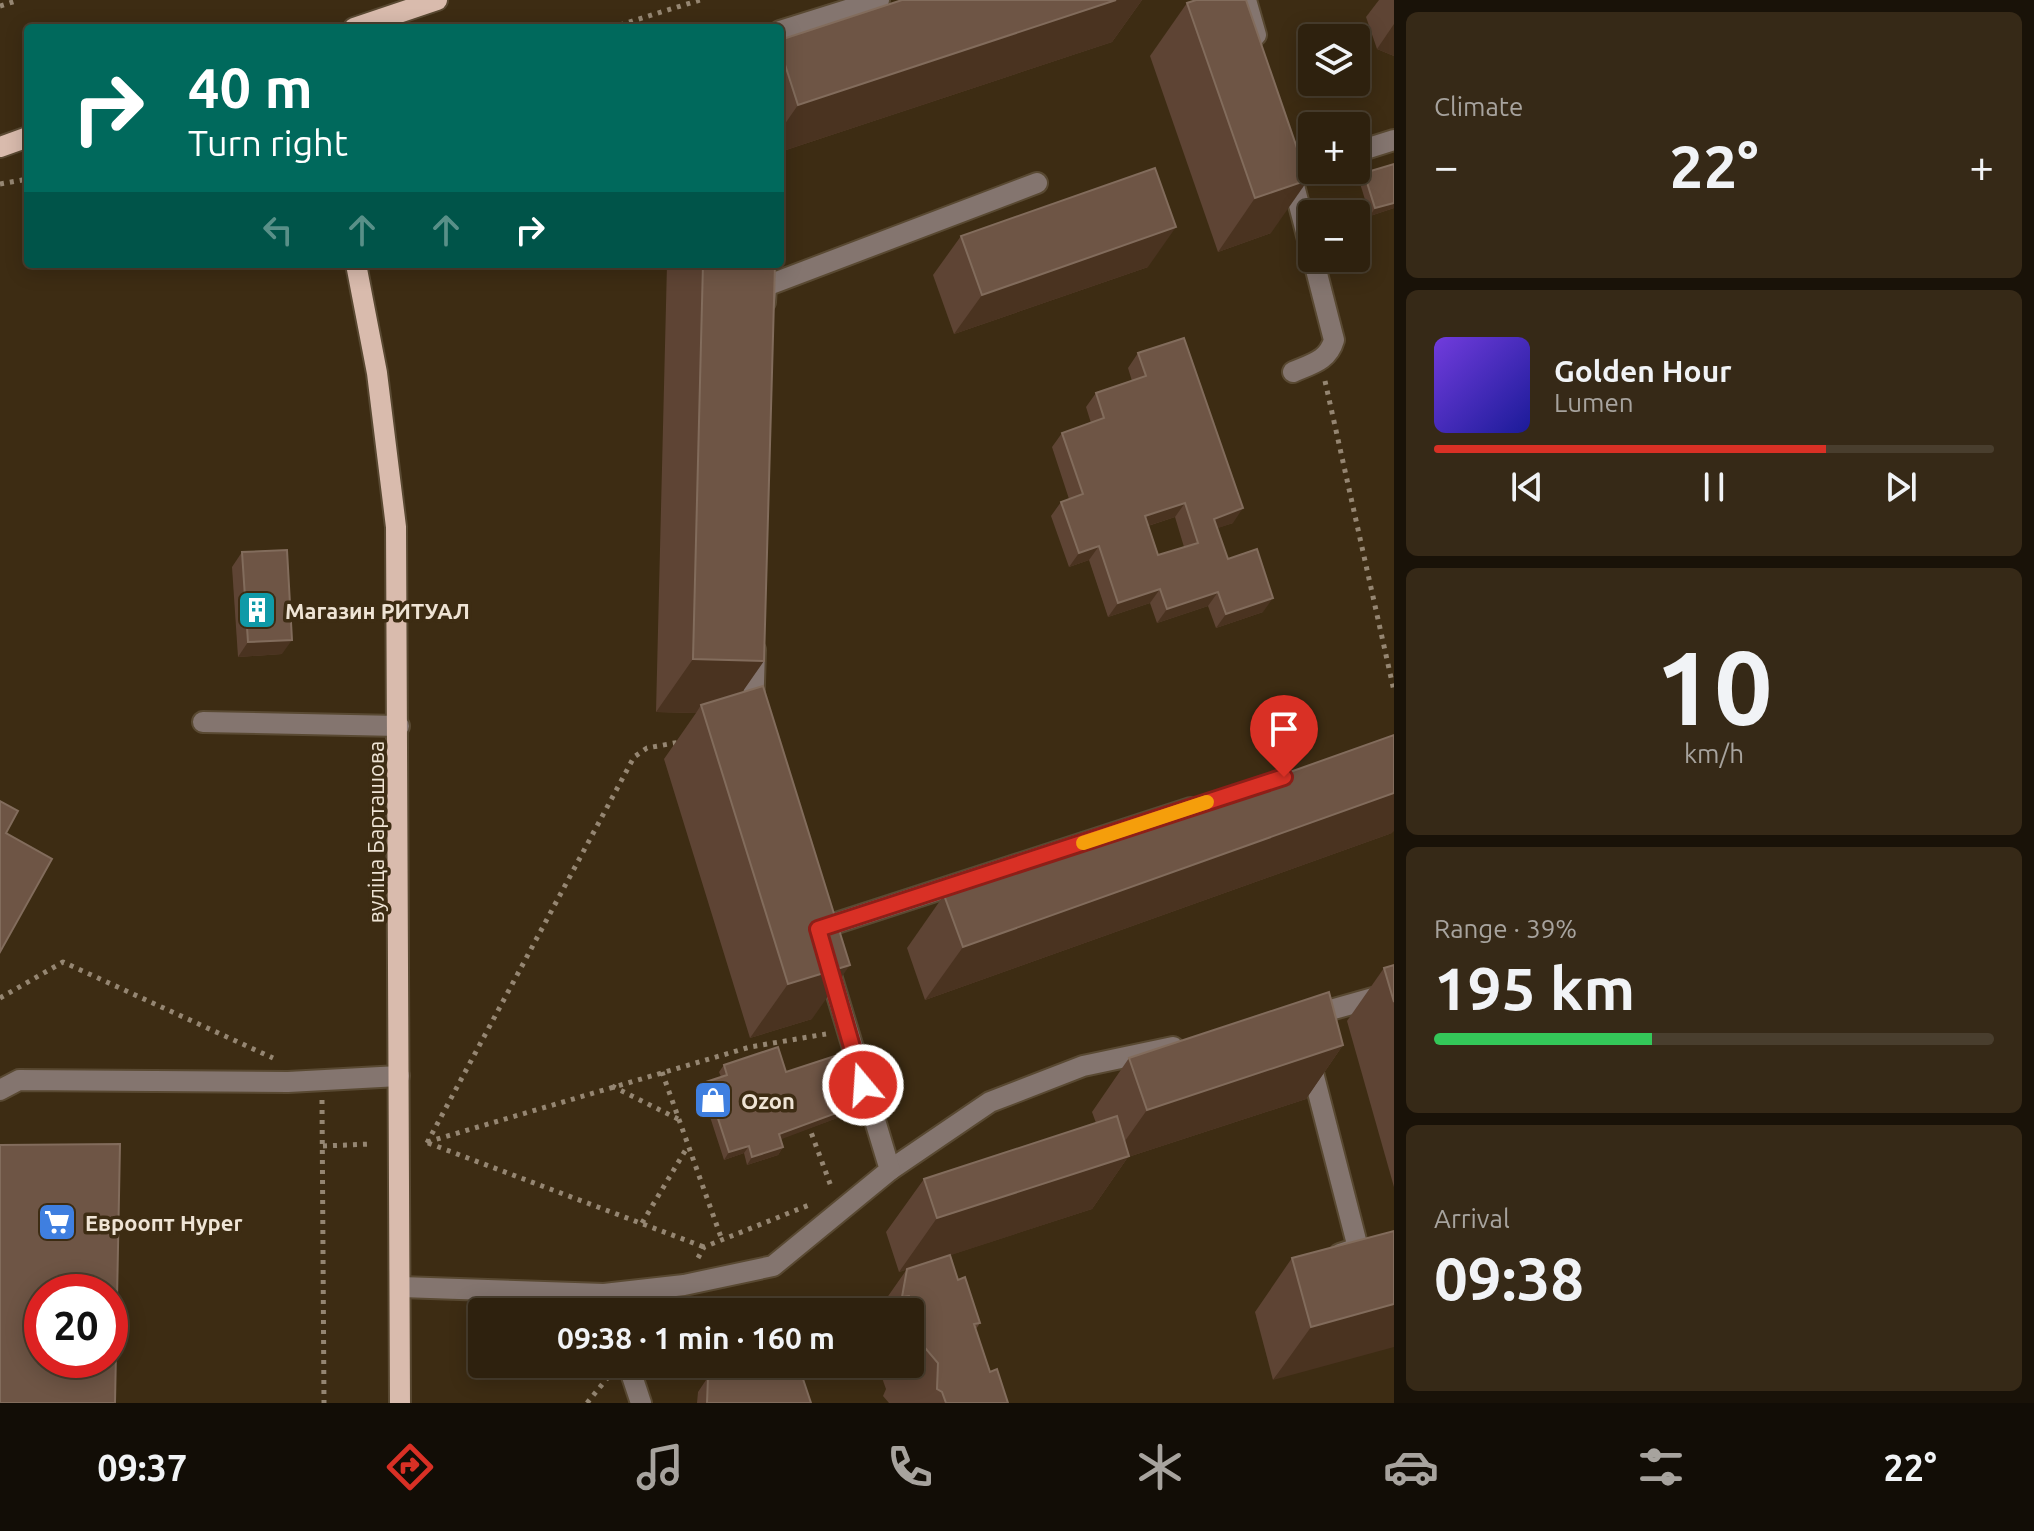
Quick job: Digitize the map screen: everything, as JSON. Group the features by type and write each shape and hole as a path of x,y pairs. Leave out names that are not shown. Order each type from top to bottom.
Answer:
{"main road":[{"path":"366,24 437,0"},
{"path":"0,147 24,138"},
{"name":"вуліца Барташова","path":"357,268 377,373 396,527 400,1403"}],"lane":[{"path":"784,30 879,0"},
{"path":"1248,0 1262,58"},
{"path":"1370,148 1394,140"},
{"path":"1284,144 1298,201"},
{"path":"1291,173 1298,171"},
{"path":"765,318 766,286 1037,183"},
{"path":"1293,372 1321,360 1331,351 1334,340 1316,272"},
{"path":"752,730 755,635"},
{"path":"203,722 399,726"},
{"path":"890,1170 845,1029 816,922 1208,802"},
{"path":"1317,1261 1358,1248 1291,1020 1394,992"},
{"path":"628,1298 773,1266 890,1170 990,1102 1083,1066 1191,1043"},
{"path":"0,1090 19,1080 322,1080 399,1076"},
{"path":"401,1287 543,1298"},
{"path":"625,1378 641,1403"}],"path":[{"path":"0,6 19,0"},
{"path":"623,24 700,0"},
{"path":"0,184 24,180"},
{"path":"1321,360 1394,691"},
{"path":"427,1143 634,757 647,748 690,740"},
{"path":"0,998 63,962 279,1060"},
{"path":"427,1143 750,1047 833,1033"},
{"path":"662,1072 722,1240"},
{"path":"322,1080 324,1403"},
{"path":"611,1086 679,1120"},
{"path":"802,1109 834,1194"},
{"path":"427,1143 704,1247"},
{"path":"323,1146 370,1144"},
{"path":"642,1223 688,1145"},
{"path":"826,1197 834,1194 842,1184"},
{"path":"684,1285 704,1247 814,1202"},
{"path":"587,1403 611,1378"}],"building":[{"path":"902,0 1116,0 798,105 784,61 784,39"},
{"path":"1196,0 1246,0 1298,151 1298,183 1255,198 1187,3"},
{"path":"1394,164 1394,203 1375,208 1367,184 1370,184 1370,171"},
{"path":"1155,168 1176,227 982,295 961,236"},
{"path":"703,268 775,268 764,661 693,659"},
{"path":"1184,338 1243,508 1214,519 1228,559 1257,549 1273,598 1226,614 1218,592 1167,609 1160,589 1118,603 1099,546 1079,553 1061,502 1083,494 1062,433 1104,418 1096,393 1146,376 1138,353","holes":["1185,503 1198,543 1158,555 1145,516"]},
{"name":"Магазин РИТУАЛ","path":"287,550 292,640 248,642 242,552"},
{"path":"763,686 850,965 788,984 701,705"},
{"path":"1394,735 1394,793 963,947 944,895"},
{"path":"0,801 18,811 6,833 52,859 0,952"},
{"path":"1394,965 1394,1002 1384,968"},
{"path":"1329,992 1343,1045 1147,1110 1129,1058"},
{"path":"778,1047 786,1072 844,1053 861,1104 779,1134 783,1147 752,1157 749,1146 729,1152 706,1082 727,1075 724,1065"},
{"path":"1117,1116 1129,1156 937,1218 924,1179"},
{"name":"Евроопт Hyper","path":"120,1144 117,1274 24,1274 24,1378 115,1378 115,1403 0,1403 0,1145"},
{"path":"1394,1231 1394,1304 1311,1327 1292,1258"},
{"path":"950,1255 958,1280 965,1277 980,1323 974,1324 990,1372 997,1369 1008,1403 946,1403 942,1392 937,1389 938,1363 924,1347 924,1298 902,1297 907,1269"},
{"path":"708,1378 803,1378 811,1403 707,1403"}],"slow traffic":[{"path":"1083,843 1207,802"}],"place":[{"name":"Магазин РИТУАЛ","path":"257,610"},
{"name":"Ozon","path":"713,1100"},
{"name":"Евроопт Hyper","path":"57,1222"}],"route":[{"path":"863,1085 818,929 1284,777"}]}
